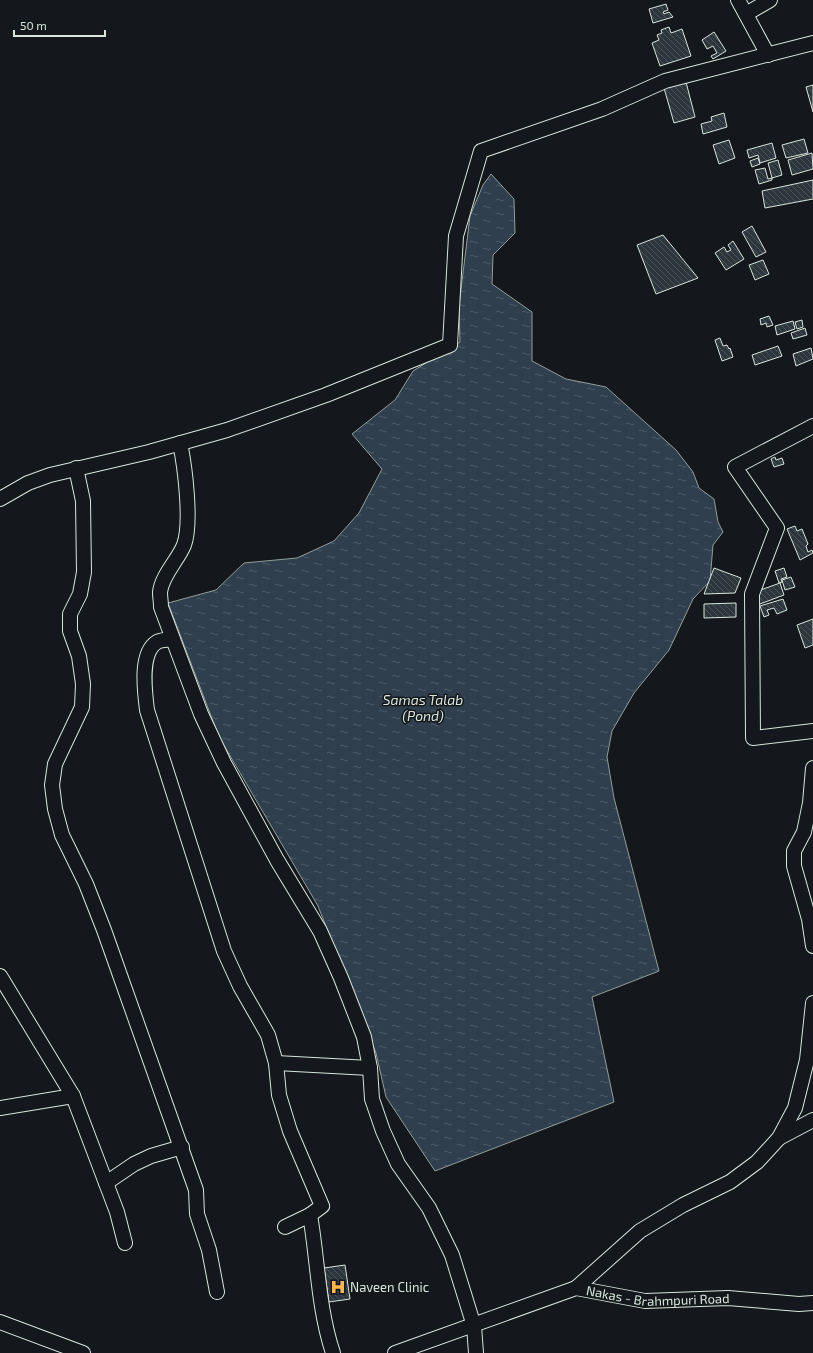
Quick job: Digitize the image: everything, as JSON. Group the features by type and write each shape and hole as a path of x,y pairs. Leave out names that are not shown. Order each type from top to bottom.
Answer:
{"street":[{"path":"738,0 768,55"},
{"path":"746,14 770,0"},
{"path":"0,499 28,483 50,474 180,443 227,430 326,396 450,345 456,236 481,151 602,109 665,81 813,43"},
{"path":"813,426 735,467 777,528 752,594 753,738 813,731"},
{"path":"180,443 185,467 187,515 185,544 164,579 160,590 161,607 201,714 224,763 277,860 320,931 364,1037 370,1068 372,1099 383,1131 398,1164 429,1208 452,1255 474,1326 476,1353"},
{"path":"76,468 84,501 84,572 80,594 70,614 70,631 79,656 83,684 82,707 55,764 52,785 54,809 62,835 86,884 104,930 182,1147 196,1190 197,1214 209,1250 217,1292"},
{"path":"172,639 157,642 150,649 146,663 144,685 147,710 224,951 240,986 268,1035 276,1063 279,1094 290,1131 322,1206 310,1215 285,1227"},
{"path":"813,768 810,803 804,832 794,851 794,866 809,919 813,946"},
{"path":"0,976 73,1096 117,1212 125,1243"},
{"path":"576,1288 640,1231 683,1205 730,1182 757,1162 779,1138 795,1108 807,1060 813,1003"},
{"path":"276,1063 370,1068"},
{"path":"0,1108 73,1096"},
{"path":"779,1138 813,1120"},
{"path":"106,1183 134,1164 151,1156 182,1147"},
{"path":"310,1215 316,1247 321,1310 333,1353"},
{"name":"Nakas - Brahmpuri Road","path":"404,1351 576,1288 645,1302 728,1298 799,1304 813,1303"},
{"path":"0,1322 83,1353"}],"water":[{"name":"Samas Talab (Pond)","path":"491,174 514,199 515,233 493,255 492,284 532,312 532,361 566,379 606,387 676,450 693,472 699,488 714,499 718,522 723,532 713,545 710,581 693,599 669,650 634,693 612,731 607,757 614,798 659,971 592,997 614,1102 435,1171 386,1097 376,1053 318,906 219,737 168,603 216,590 244,563 297,558 334,541 359,513 382,469 352,434 395,400 413,371 460,342 459,306 470,216 483,185"}],"building":[{"path":"666,4 668,10 663,12 664,14 669,12 673,17 653,23 649,9"},
{"path":"669,27 671,33 682,29 691,56 660,66 652,43 659,40 657,35 662,33 661,30"},
{"path":"714,32 726,51 713,59 711,56 717,53 713,46 707,49 702,40"},
{"path":"686,82 695,117 674,123 664,88"},
{"path":"813,85 813,112 806,87"},
{"path":"724,113 727,127 703,134 701,124 712,121 711,117"},
{"path":"804,139 808,153 786,158 782,145"},
{"path":"729,140 735,158 719,164 713,145"},
{"path":"772,143 776,158 760,163 758,155 749,158 747,150"},
{"path":"812,153 813,169 792,175 788,160"},
{"path":"758,158 760,164 752,167 750,161"},
{"path":"778,160 782,175 772,178 768,163"},
{"path":"765,168 768,179 772,178 772,180 759,184 755,170"},
{"path":"813,180 813,199 765,208 762,191"},
{"path":"752,226 766,252 756,257 742,232"},
{"path":"663,235 698,278 656,294 637,245"},
{"path":"733,241 744,259 726,270 715,253 724,247 727,252 731,250 728,245"},
{"path":"763,260 769,274 755,280 749,265"},
{"path":"769,316 773,325 767,327 766,323 761,325 760,319"},
{"path":"802,320 803,327 797,329 795,322"},
{"path":"793,321 795,329 777,335 775,326"},
{"path":"805,328 807,335 793,339 791,333"},
{"path":"720,338 723,346 727,345 729,349 730,348 733,357 722,361 715,340"},
{"path":"778,346 782,356 755,365 752,355"},
{"path":"811,348 813,359 796,366 793,354"},
{"path":"775,457 776,460 782,458 784,464 774,467 771,459"},
{"path":"795,526 797,531 802,529 808,544 806,546 808,552 812,550 813,553 800,560 787,529"},
{"path":"714,568 741,578 735,593 704,594"},
{"path":"784,568 787,577 781,579 782,582 779,583 775,571"},
{"path":"791,577 795,587 785,590 782,580"},
{"path":"780,583 784,595 760,604 755,592"},
{"path":"783,599 787,610 777,614 774,608 767,610 769,615 764,617 760,606"},
{"path":"736,603 736,617 704,618 704,604"},
{"path":"813,619 813,645 805,648 797,625"},
{"path":"345,1265 350,1299 329,1302 324,1268"}],"place":[{"name":"Naveen Clinic","path":"338,1287"}]}
